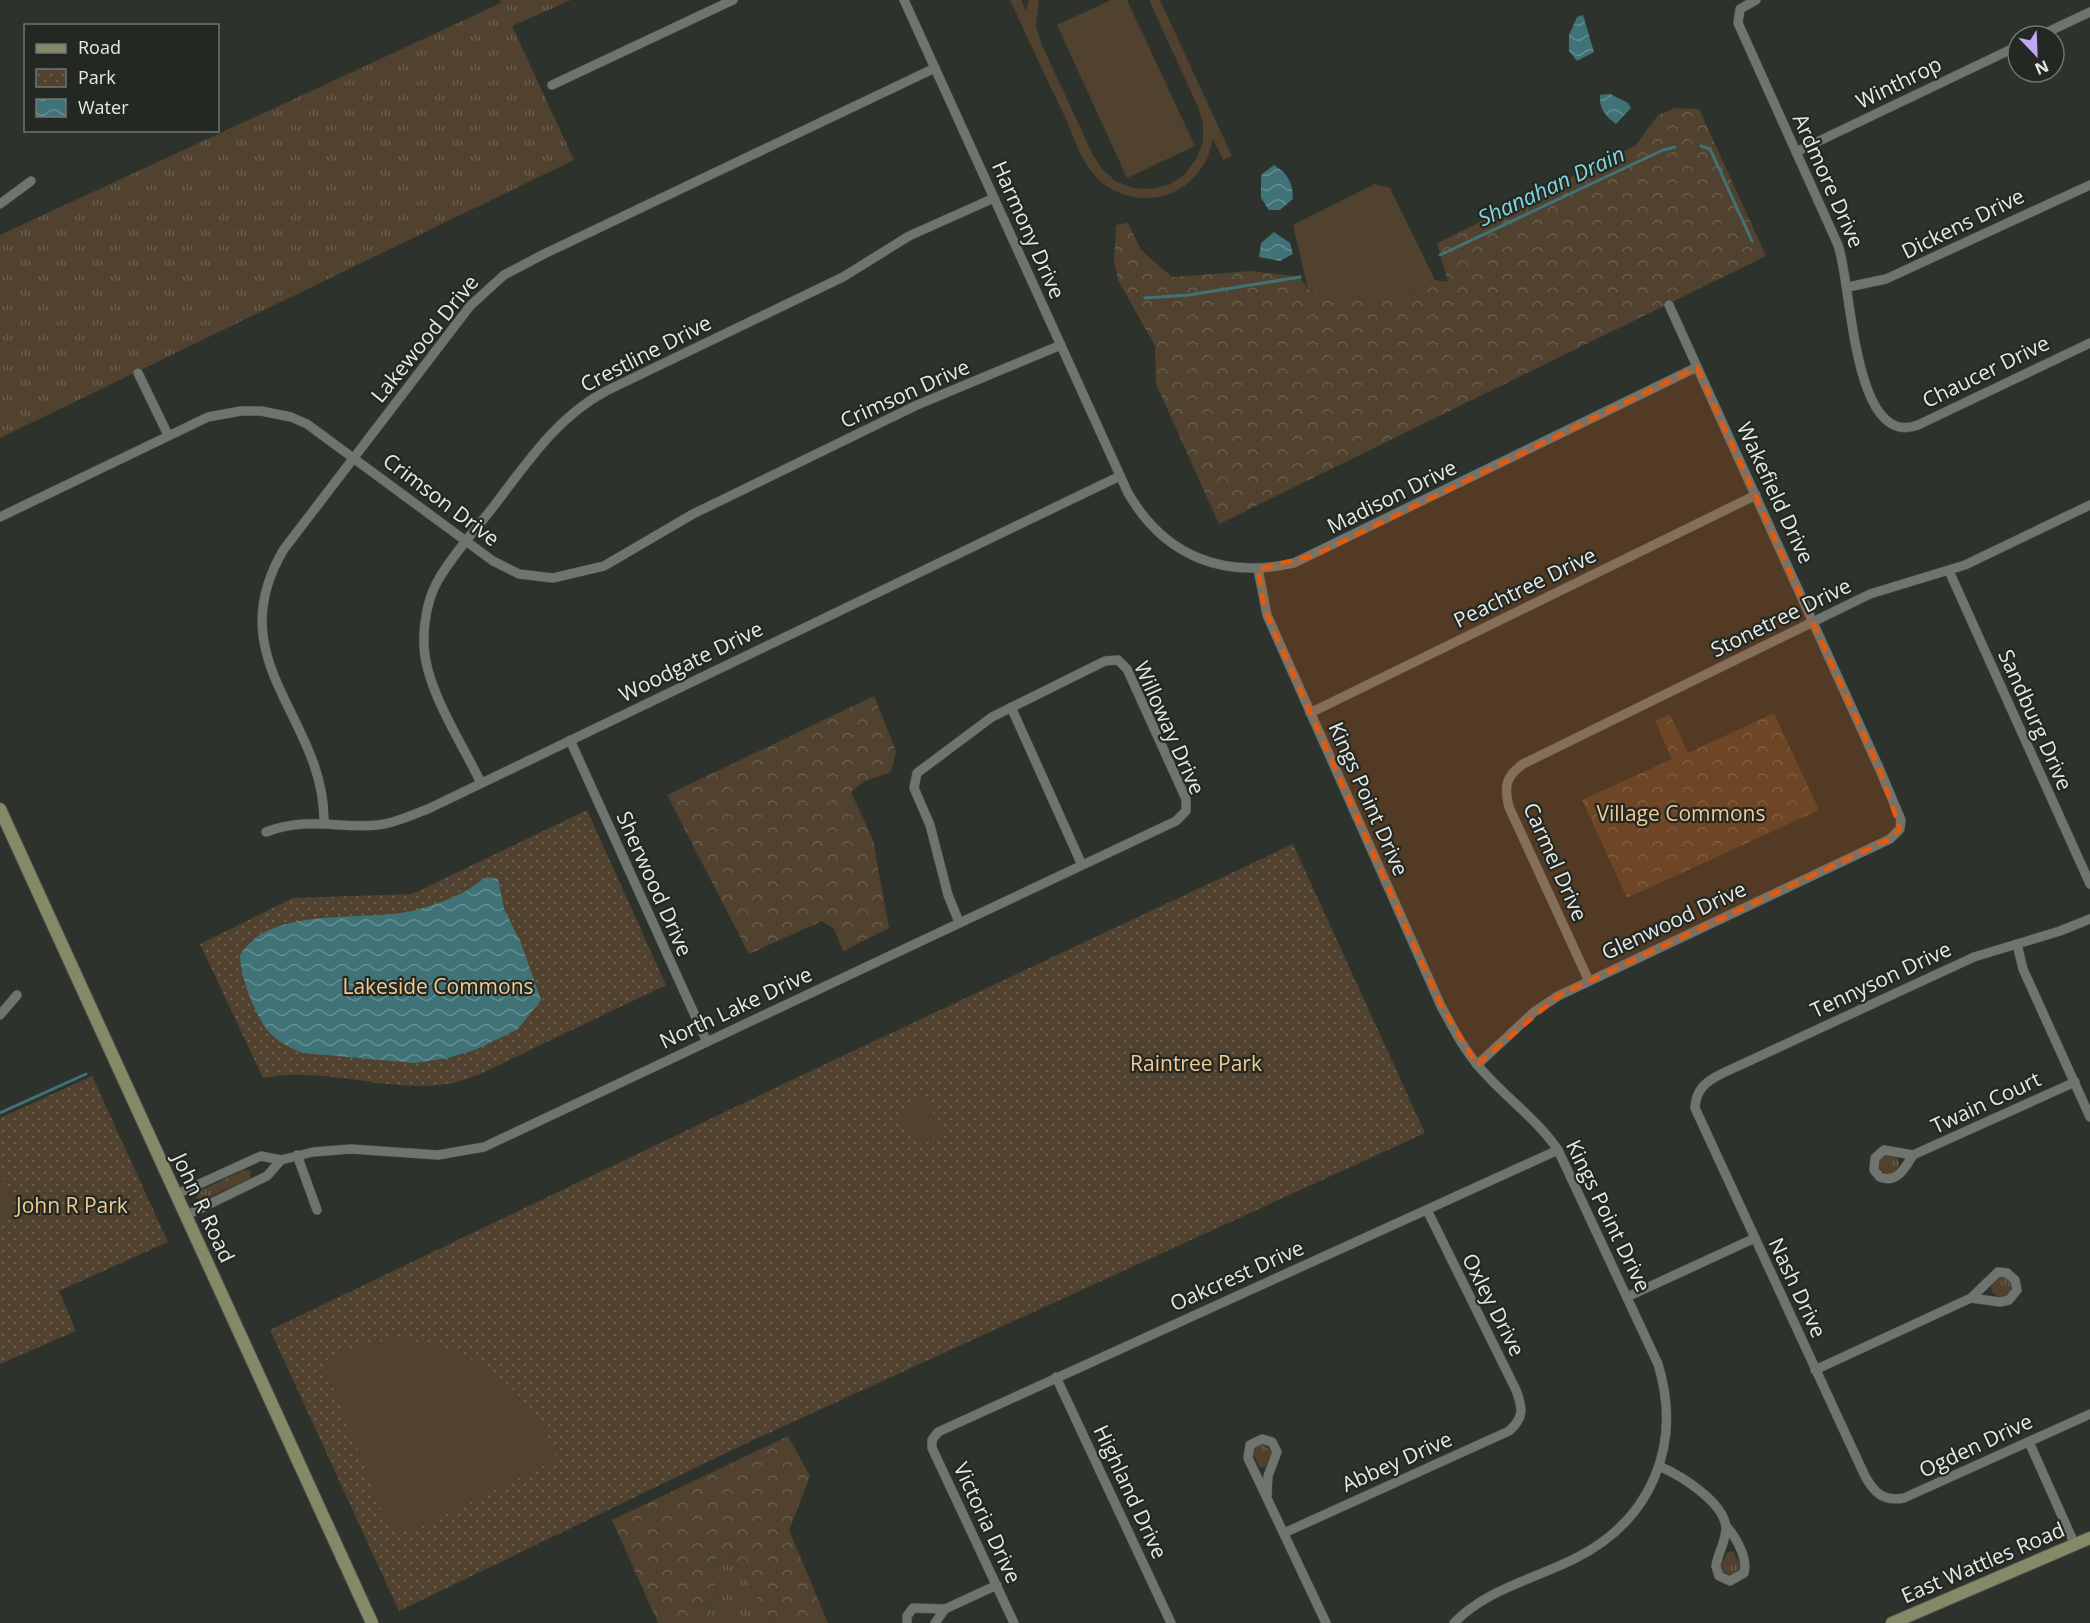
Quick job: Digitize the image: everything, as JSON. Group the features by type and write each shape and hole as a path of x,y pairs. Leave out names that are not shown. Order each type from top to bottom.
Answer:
{"main road":[{"name":"John R Road","path":"0,809 372,1623"},
{"name":"East Wattles Road","path":"1892,1623 2090,1538"}],"street":[{"path":"552,85 733,0"},
{"name":"Harmony Drive","path":"904,0 1120,476"},
{"name":"Ardmore Drive","path":"1756,0 1737,14 1738,23 1845,263 1855,344 1863,378 1879,413 1885,421 1897,428"},
{"path":"2064,24 2090,12"},
{"name":"Winthrop","path":"1796,152 2006,52"},
{"name":"Lakewood Drive","path":"324,822 323,792 318,772 269,668 264,648 262,615 267,585 275,565 478,297 504,275 935,68"},
{"path":"0,204 31,180"},
{"name":"Dickens Drive","path":"1848,287 1886,279 2090,185"},
{"name":"Crestline Drive","path":"481,783 436,692 427,668 424,646 429,601 437,584 465,543 553,430 594,398 843,277 909,236 994,198"},
{"name":"Wakefield Drive","path":"1669,305 1897,810 1900,830"},
{"name":"Chaucer Drive","path":"1897,428 1908,429 1918,425 2090,343"},
{"name":"Crimson Drive","path":"0,517 168,435 220,414 261,411 291,417 308,424 355,457 465,543 493,561 519,574 553,578 604,567 693,514 896,415 1061,345"},
{"name":"Madison Drive","path":"1120,476 1139,511 1166,540 1210,562 1233,568 1258,569 1294,563 1315,555 1697,367"},
{"path":"138,373 168,435"},
{"name":"Woodgate Drive","path":"267,832 287,825 324,822 354,825 391,822 481,783 1120,476"},
{"name":"Peachtree Drive","path":"1310,713 1756,495"},
{"name":"Stonetree Drive","path":"1504,789 1507,779 1522,764 1880,589 1949,571 2090,505"},
{"name":"Kings Point Drive","path":"1258,569 1264,608 1441,1006 1460,1041 1477,1065 1536,1122 1558,1150 1658,1364 1666,1395 1666,1432 1659,1466 1638,1508 1609,1538 1572,1560 1485,1599 1454,1623"},
{"name":"Sandburg Drive","path":"1949,571 2090,884"},
{"name":"Willoway Drive","path":"1011,707 1105,661 1118,660 1127,669 1181,788 1187,805 1186,812"},
{"path":"959,922 944,884 930,825 914,788 917,773 986,721 1011,707 1082,865"},
{"name":"Sherwood Drive","path":"570,740 707,1042"},
{"name":"Carmel Drive","path":"1504,789 1509,807 1589,981"},
{"name":"North Lake Drive","path":"176,1195 261,1156 281,1160 297,1155 351,1149 438,1155 484,1147 1176,821 1186,812"},
{"name":"Glenwood Drive","path":"1477,1065 1534,1011 1558,996 1890,840 1900,830"},
{"name":"Tennyson Drive","path":"1697,1094 1712,1079 1731,1069 1974,957 2060,931 2090,918"},
{"path":"2017,944 2023,969 2090,1117"},
{"path":"0,1016 17,995"},
{"name":"Twain Court","path":"1913,1155 2074,1082"},
{"name":"Nash Drive","path":"1697,1094 1695,1108 1699,1119 1864,1474 1876,1494"},
{"name":"Oakcrest Drive","path":"933,1437 945,1428 1056,1377 1558,1150"},
{"path":"297,1155 317,1210"},
{"name":"North Lake Drive","path":"185,1216 267,1176 281,1160"},
{"name":"Oxley Drive","path":"1427,1210 1516,1390 1522,1407 1521,1418"},
{"path":"1627,1297 1755,1238"},
{"path":"1815,1370 1971,1298 1998,1272 2007,1273 2015,1280 2015,1294 2005,1302 1971,1298"},
{"name":"Highland Drive","path":"1056,1377 1171,1623"},
{"name":"Ogden Drive","path":"1876,1494 1888,1500 1904,1498 2090,1414"},
{"name":"Abbey Drive","path":"1284,1533 1509,1431 1521,1418"},
{"name":"Victoria Drive","path":"933,1437 932,1448 1014,1623"},
{"path":"1267,1496 1268,1476 1277,1452 1272,1442 1262,1439 1252,1443 1248,1455 1284,1533 1326,1623"},
{"path":"2029,1442 2075,1545"},
{"path":"1659,1466 1696,1487 1717,1510 1736,1540 1745,1563 1744,1573 1730,1581 1719,1576 1716,1566 1725,1540 1726,1526"},
{"path":"907,1623 907,1616 914,1608 945,1609 996,1585"},
{"path":"935,1623 945,1609"}],"highlighted area":[{"path":"1697,367 1880,770 1900,829 1890,839 1558,996 1477,1065 1441,1006 1283,652 1264,608 1258,569 1315,555"}],"green space":[{"path":"500,0 571,0 512,26 574,160 0,438 0,235 501,3"},
{"path":"1010,0 1021,0 1026,11 1029,0 1039,0 1036,26 1041,43 1093,155 1103,170 1117,182 1134,188 1152,189 1170,184 1185,174 1196,159 1203,142 1203,124 1198,107 1149,0 1160,0 1232,156 1223,160 1213,139 1211,148 1198,173 1178,190 1160,197 1140,198 1122,194 1105,185 1091,172 1082,157"},
{"path":"1111,0 1127,0 1195,146 1127,178 1057,25"},
{"path":"1675,108 1699,109 1766,256 1219,524 1156,384 1155,346 1118,280 1114,261 1116,225 1128,223 1141,250 1172,277 1251,271 1300,277 1308,289 1403,299 1435,280 1448,282 1437,243 1636,145 1658,115"},
{"path":"1375,184 1390,188 1435,280 1403,299 1356,301 1308,289 1293,225"},
{"path":"874,696 896,751 891,772 863,782 851,792 873,840 889,928 843,951 834,929 822,921 749,954 667,795"},
{"name":"Village Commons","path":"1774,713 1819,810 1627,898 1582,800 1672,759 1655,721 1670,714 1688,753"},
{"name":"Lakeside Commons","path":"587,810 666,985 480,1074 453,1083 430,1086 406,1085 310,1075 263,1078 200,944 293,898 412,894"},
{"name":"Raintree Park","path":"1293,844 1425,1133 747,1443 399,1611 270,1330 800,1076"},
{"name":"John R Park","path":"92,1076 168,1242 59,1291 76,1331 0,1364 0,1118"},
{"path":"920,1098 945,1127 924,1145 899,1116"},
{"path":"1889,1154 1896,1157 1899,1164 1896,1171 1889,1174 1882,1171 1879,1164 1882,1157"},
{"path":"244,1170 250,1170 251,1178 203,1200 196,1198 199,1191"},
{"path":"0,1172 18,1213 0,1221"},
{"path":"2001,1277 2008,1280 2011,1287 2008,1294 2001,1297 1994,1294 1991,1287 1994,1280"},
{"path":"389,1340 418,1342 445,1348 469,1358 492,1372 512,1389 530,1410 545,1433 557,1459 409,1532 388,1526 323,1362 354,1347"},
{"path":"788,1436 810,1476 789,1530 828,1623 772,1623 728,1546 712,1563 716,1595 707,1607 714,1623 658,1623 612,1520"},
{"path":"1264,1444 1272,1453 1265,1467 1260,1468 1253,1453 1257,1446"},
{"path":"728,1546 772,1623 714,1623 707,1607 716,1595 712,1563"},
{"path":"1733,1551 1740,1565 1738,1572 1731,1575 1723,1572 1722,1563 1728,1552"}],"water":[{"path":"1583,15 1594,52 1577,61 1569,51 1569,35 1577,17"},
{"path":"1610,94 1628,103 1631,108 1616,124 1606,115 1601,104 1600,95"},
{"path":"1274,165 1289,179 1293,193 1293,199 1280,210 1269,210 1261,198 1261,175"},
{"path":"1274,232 1290,243 1293,254 1280,261 1259,257 1261,243"},
{"path":"487,877 498,879 504,909 521,943 541,1000 518,1029 477,1049 448,1058 415,1063 303,1053 277,1040 268,1030 251,999 241,964 240,955 254,939 273,929 295,922 412,911 458,895"}],"waterway":[{"name":"Shanahan Drain","path":"1701,146 1710,149 1752,241"},
{"name":"Shanahan Drain","path":"1440,255 1663,150 1675,147"},
{"name":"Shanahan Drain","path":"1145,298 1189,295 1300,277"},
{"name":"Shanahan Drain","path":"0,1113 86,1074"}]}
